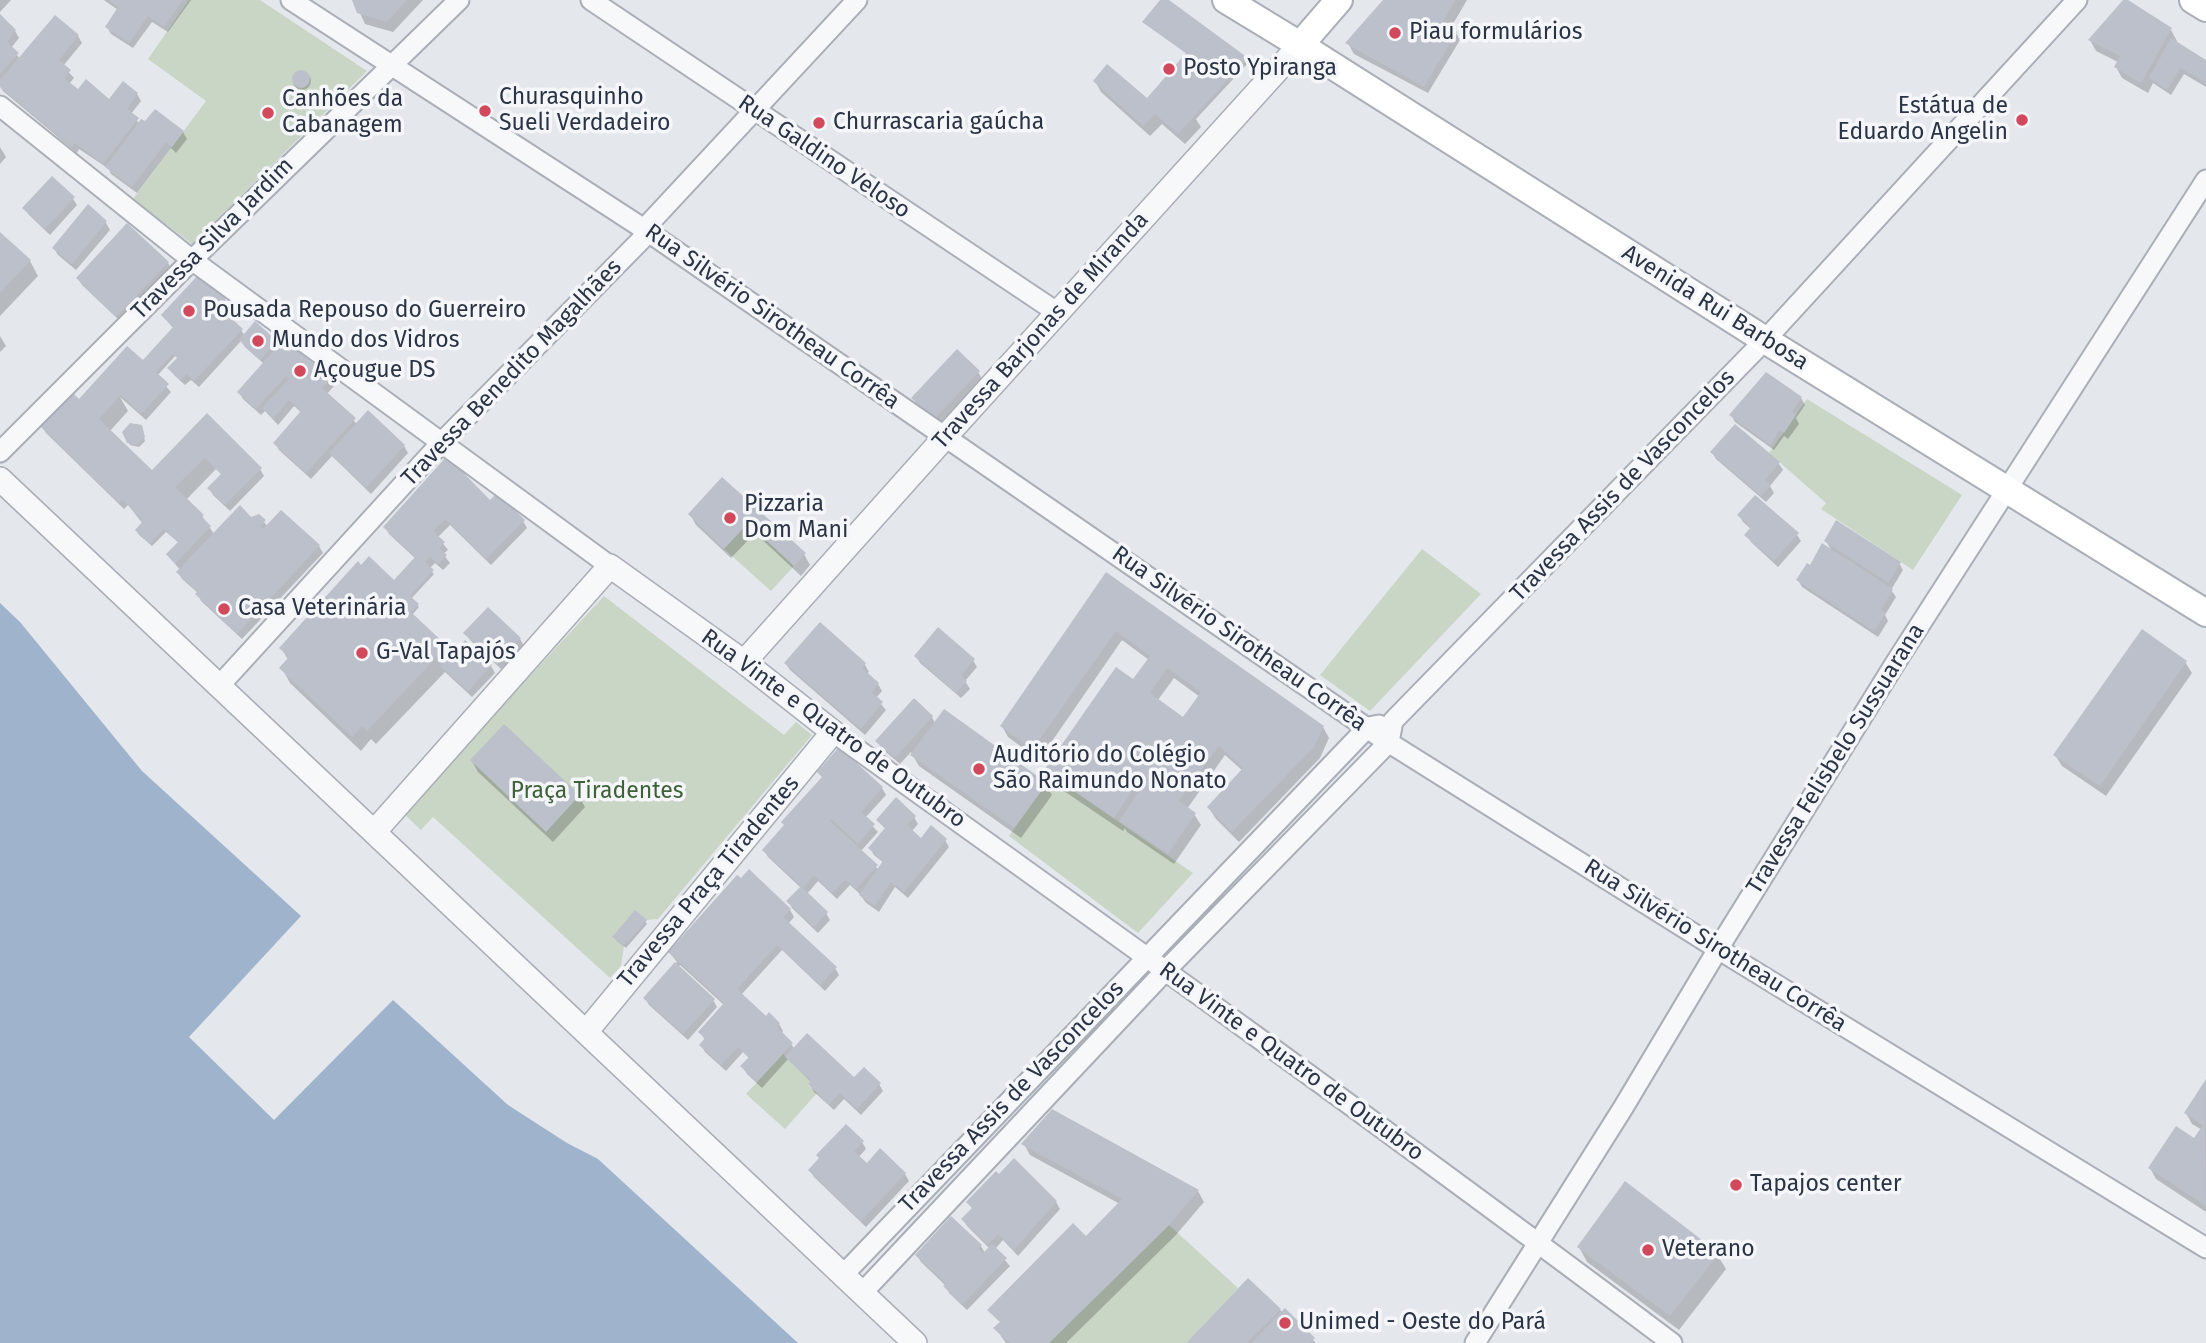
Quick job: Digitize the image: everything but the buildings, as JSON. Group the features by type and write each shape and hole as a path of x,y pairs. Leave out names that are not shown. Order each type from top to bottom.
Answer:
{"main road":[{"name":"Avenida Rui Barbosa","path":"1226,0 1765,340 2206,613"},
{"name":"Travessa Barjonas de Miranda","path":"1300,45 1339,0"},
{"path":"2193,0 2206,8"}],"street":[{"name":"Rua Silvério Sirotheau Corrêa","path":"290,0 644,229 1389,742 2206,1248"},
{"name":"Travessa Silva Jardim","path":"0,452 459,0"},
{"name":"Rua Galdino Veloso","path":"591,0 1058,313"},
{"name":"Travessa Benedito Magalhães","path":"219,686 442,442 646,235 644,229 857,0"},
{"name":"Travessa Assis de Vasconcelos","path":"1393,721 1765,340 2077,0"},
{"name":"Travessa Barjonas de Miranda","path":"744,662 1300,45"},
{"name":"Rua Vinte e Quatro de Outubro","path":"0,106 192,260 744,662 833,732 1538,1242 1672,1343"},
{"name":"Travessa Felisbelo Sussuarana","path":"1475,1343 2005,490 2206,180"},
{"path":"0,479 915,1343"},
{"path":"374,832 610,566"},
{"path":"1368,727 1393,721 1389,742"},
{"name":"Travessa Assis de Vasconcelos","path":"843,1275 1368,727"},
{"name":"Travessa Praça Tiradentes","path":"586,1032 833,732"},
{"name":"Travessa Assis de Vasconcelos","path":"862,1293 1166,971 1389,742"}],"green space":[{"path":"189,0 260,0 367,71 192,244 133,199 206,101 148,59"},
{"path":"1807,399 1962,495 1913,570 1821,509 1826,503 1769,453"},
{"path":"748,523 794,566 771,591 724,549"},
{"path":"1422,549 1481,594 1370,711 1320,675"},
{"name":"Praça Tiradentes","path":"604,596 784,735 796,722 812,735 658,919 646,920 624,946 621,966 610,978 433,817 421,830 403,813"},
{"path":"1052,776 1193,873 1138,933 1009,836"},
{"path":"783,1054 811,1081 808,1085 817,1093 785,1129 746,1094"},
{"path":"1169,1225 1238,1288 1186,1343 1049,1343"}],"water":[{"path":"0,603 20,622 142,771 301,916 189,1037 274,1120 393,1000 508,1105 567,1143 598,1159 798,1343 0,1343"}],"place":[{"name":"Piau formulários","path":"1395,33"},
{"name":"Posto Ypiranga","path":"1169,69"},
{"name":"Churasquinho Sueli Verdadeiro","path":"485,111"},
{"name":"Canhões da Cabanagem","path":"268,113"},
{"name":"Estátua de Eduardo Angelin","path":"2022,120"},
{"name":"Churrascaria gaúcha","path":"819,123"},
{"name":"Pousada Repouso do Guerreiro","path":"189,311"},
{"name":"Mundo dos Vidros","path":"258,341"},
{"name":"Açougue DS","path":"300,371"},
{"name":"Pizzaria Dom Mani","path":"730,518"},
{"name":"Casa Veterinária","path":"224,609"},
{"name":"G-Val Tapajós","path":"362,653"},
{"name":"Auditório do Colégio São Raimundo Nonato","path":"979,769"},
{"name":"Tapajos center","path":"1736,1185"},
{"name":"Veterano","path":"1648,1250"},
{"name":"Unimed - Oeste do Pará","path":"1285,1323"}]}
